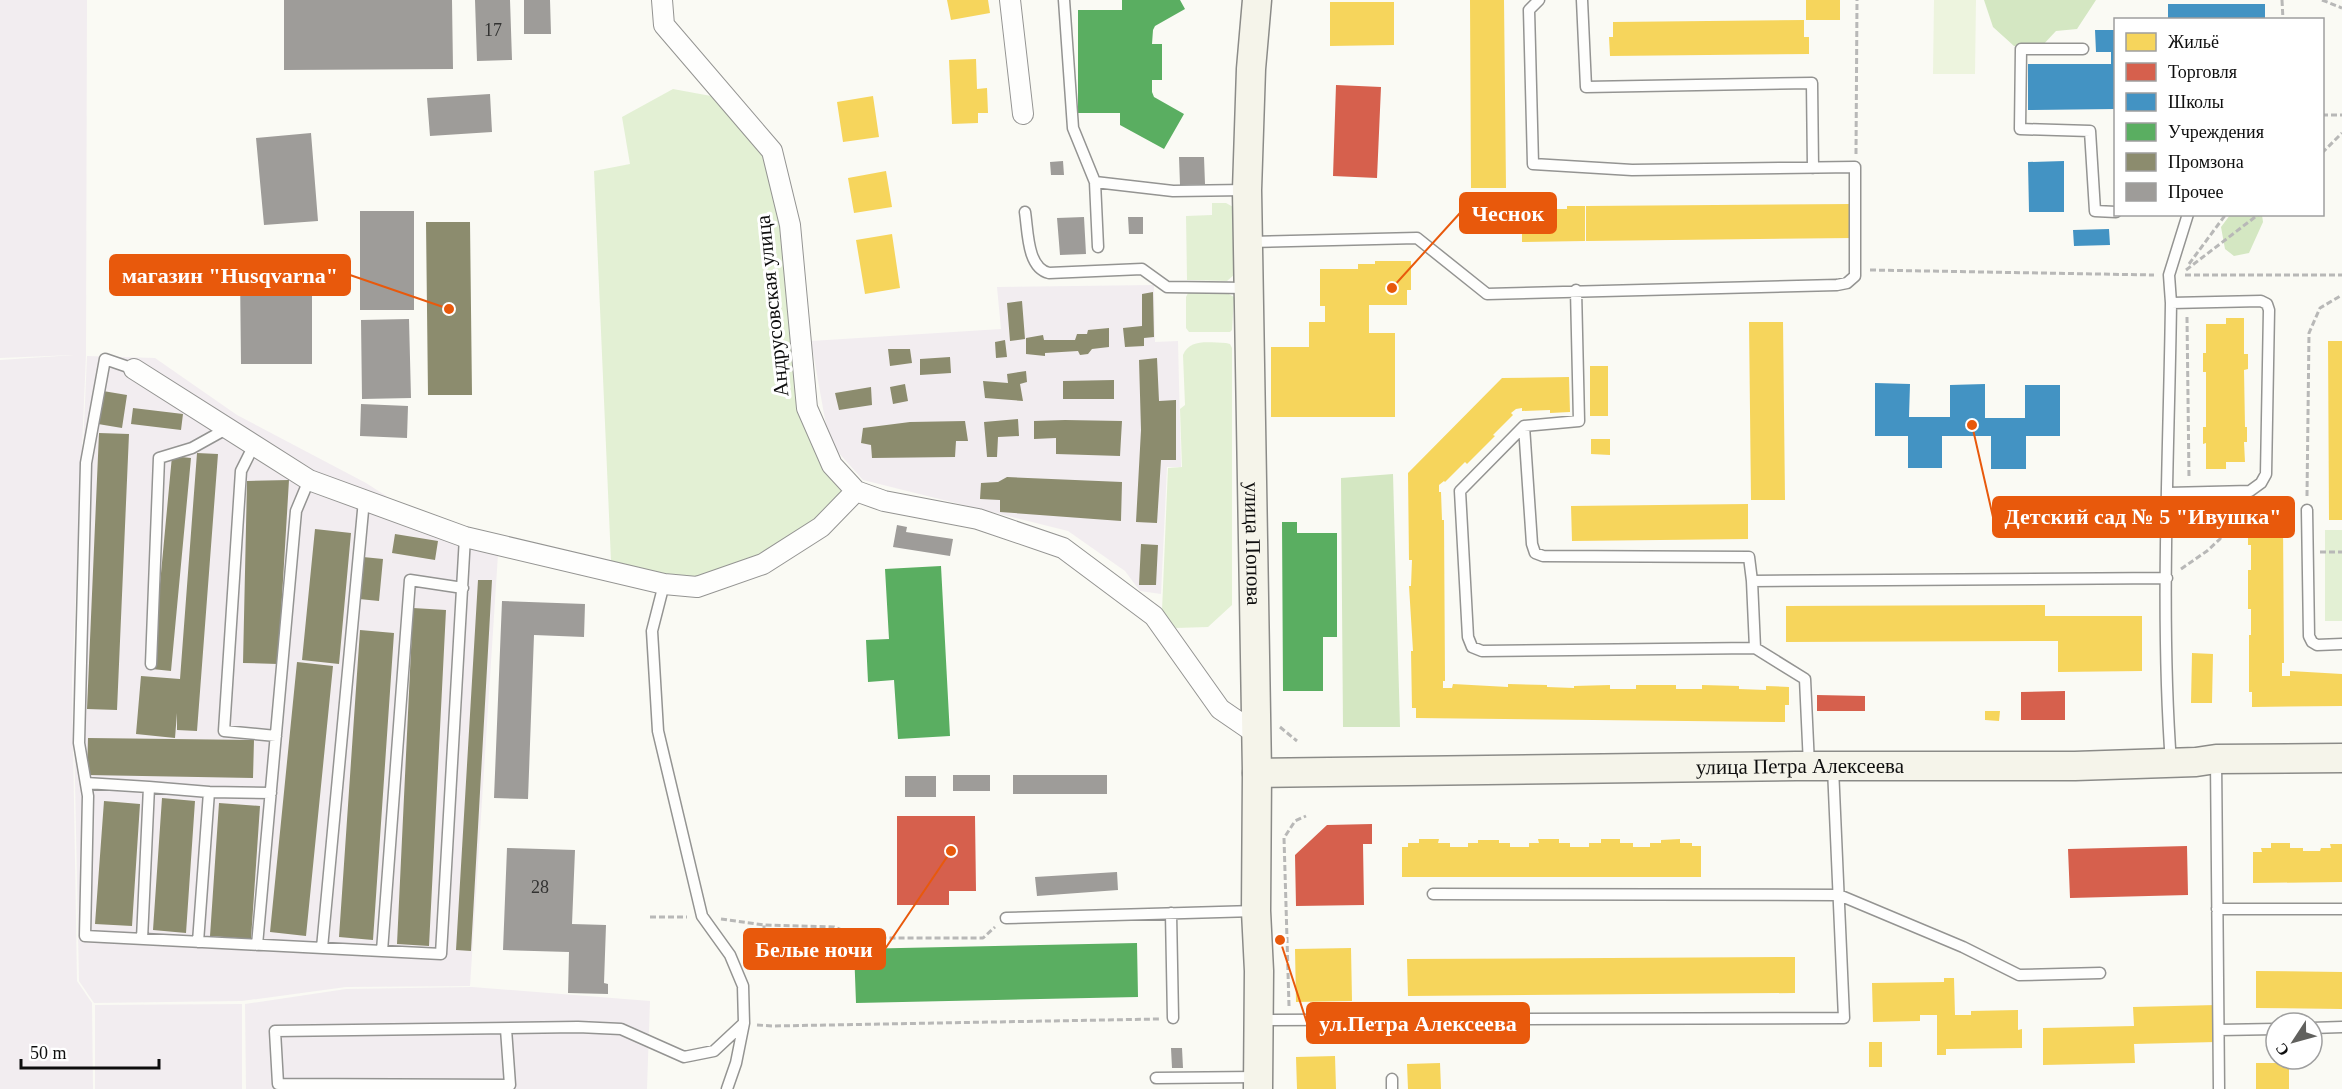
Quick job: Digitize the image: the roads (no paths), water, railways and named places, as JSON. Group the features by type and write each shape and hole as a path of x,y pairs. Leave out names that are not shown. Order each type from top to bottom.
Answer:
{"street":[{"name":"Андрусовская улица","path":"662,0 664,25 772,151 790,225 807,408 832,465 856,490"},
{"path":"1010,0 1023,114"},
{"name":"улица Попова","path":"1257,0 1251,69 1247,190 1257,773 1258,1083"},
{"path":"134,369 309,480 465,537 664,584 697,587 763,564 821,527 856,490 884,501 978,519 1063,548 1154,616 1220,709 1255,734"},
{"name":"улица Петра Алексеева","path":"1257,773 2171,764 2216,759 2342,758"}],"lane":[{"path":"1064,0 1073,128 1095,182 1098,247"},
{"path":"1249,242 1417,238 1487,294 1837,285 1847,283 1855,276 1856,166 1632,170 1533,164 1529,10 1539,0"},
{"path":"1582,0 1586,87 1812,83 1813,168"},
{"path":"2083,49 2021,49 2020,129 2090,131 2095,211 2114,212"},
{"path":"1095,182 1173,191 1247,190"},
{"path":"1025,212 1034,264 1041,272 1142,269 1167,287 1248,288"},
{"path":"2171,764 2167,578 2171,303 2188,216"},
{"path":"1259,1020 1844,1018 1833,790 1821,767 1805,679 1755,648 1482,651 1472,647 1468,637 1460,491 1524,426 1579,421 1576,290"},
{"path":"2168,493 2250,490 2261,483 2266,474 2270,310 2267,304 2260,301 2171,303"},
{"path":"134,369 105,359 86,463 78,743 88,796 85,936 441,954 465,537"},
{"path":"1524,426 1532,544 1535,553 1543,556 1749,557 1755,648"},
{"path":"151,664 159,458 192,448 228,428"},
{"path":"254,445 241,471 224,731 276,736"},
{"path":"257,945 296,511 309,480"},
{"path":"322,948 364,500"},
{"path":"2307,510 2309,636 2317,645 2342,644"},
{"path":"1752,581 2167,578"},
{"path":"382,951 410,580 462,588"},
{"path":"664,584 652,631 658,731 702,916 730,956 743,986 744,1023 736,1063 727,1089"},
{"path":"2216,759 2219,1089"},
{"path":"86,783 209,792 271,793"},
{"path":"142,939 149,787"},
{"path":"198,942 209,792"},
{"path":"1433,894 1839,895 1963,947 2019,975 2100,973"},
{"path":"2217,909 2342,909"},
{"path":"1006,918 1256,911"},
{"path":"1171,913 1173,1018"},
{"path":"506,1029 510,1085 278,1084 274,1031 578,1027 621,1029 684,1057 714,1051 744,1023"},
{"path":"2324,1028 2342,1027"},
{"path":"2219,1030 2264,1029"},
{"path":"1156,1078 1258,1083"}],"place":[{"name":"Чеснок","path":"1392,288"},
{"name":"магазин \"Husqvarna\"","path":"449,309"},
{"name":"Детский сад № 5 \"Ивушка\"","path":"1972,425"},
{"name":"Белые ночи","path":"951,851"},
{"name":"ул.Петра Алексеева","path":"1280,940"}]}
